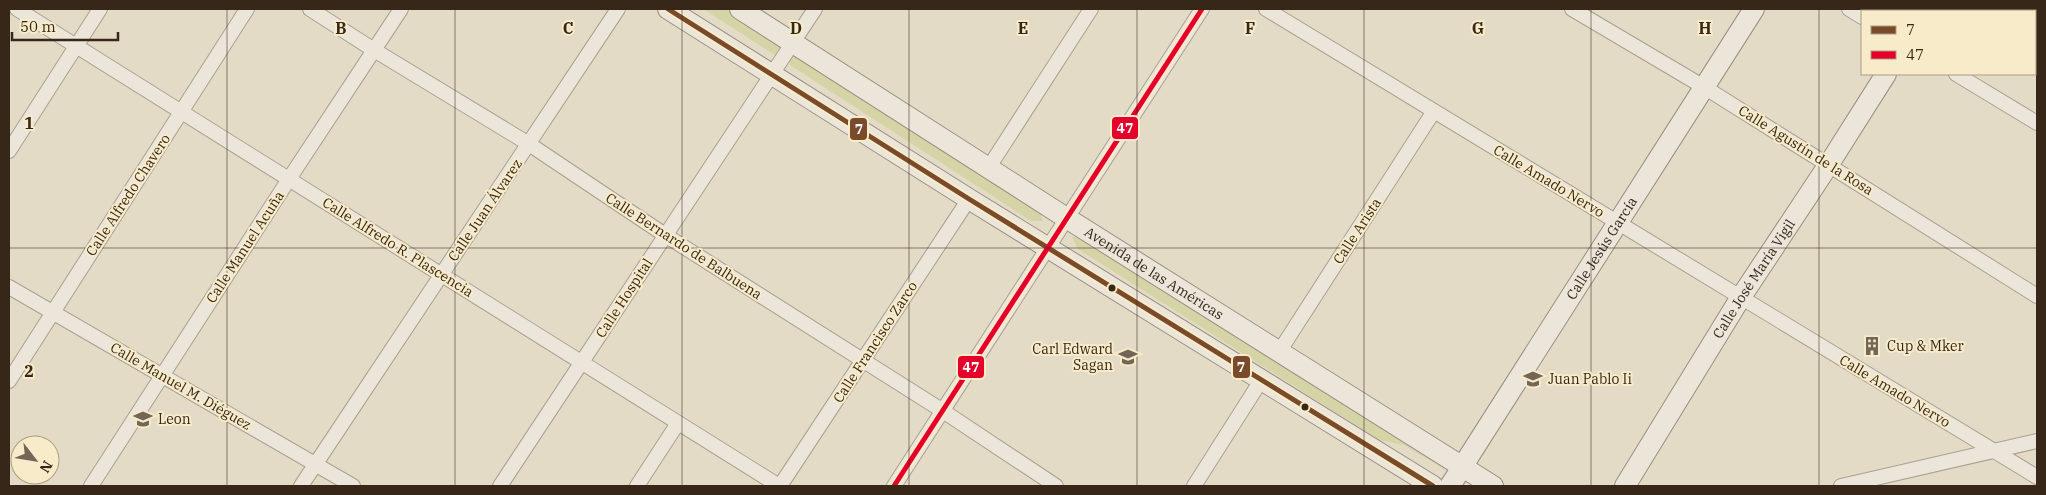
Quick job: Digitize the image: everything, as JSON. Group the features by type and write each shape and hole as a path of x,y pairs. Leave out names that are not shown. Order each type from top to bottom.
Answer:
{"main road":[{"path":"668,9 969,199 1433,486"},
{"name":"Avenida de las Américas","path":"740,9 1068,219 1493,486"},
{"name":"Calle Jesús García","path":"1450,486 1754,9"},
{"name":"Calle José María Vigil","path":"1625,486 1741,298 1885,75"}],"street":[{"name":"Calle Alfredo R. Plascencia","path":"17,9 780,486"},
{"path":"9,151 100,9"},
{"name":"Calle Alfredo Chavero","path":"9,381 247,9"},
{"name":"Calle Bernardo de Balbuena","path":"310,9 529,144 665,235 943,411 1056,486"},
{"name":"Calle Manuel Acuña","path":"91,486 401,9"},
{"name":"Calle Juan Álvarez","path":"301,486 618,9"},
{"name":"Calle Hospital","path":"500,486 814,9"},
{"path":"989,167 1092,9"},
{"path":"894,486 1202,9"},
{"name":"Calle Amado Nervo","path":"1266,9 2037,477"},
{"name":"Calle Agustín de la Rosa","path":"1572,9 1829,164 2037,296"},
{"path":"1848,9 1861,16"},
{"path":"1958,75 2037,123"},
{"name":"Calle Arista","path":"1279,352 1434,111"},
{"name":"Calle Francisco Zarco","path":"780,486 969,199"},
{"name":"Calle Manuel M. Diéguez","path":"9,287 353,486"},
{"path":"1194,486 1262,380"},
{"path":"637,486 678,423"},
{"path":"1841,486 2037,441"}],"green space":[{"path":"703,9 726,9 781,44 775,55"},
{"path":"797,54 1039,209 1043,221 1031,221 790,65 789,56"},
{"path":"1085,236 1445,465 1444,469 1404,445 1379,440 1078,249 1072,237"}],"transit line":[{"name":"7","path":"668,9 969,199 1433,486"},
{"name":"47","path":"894,486 1202,9"}],"place":[{"name":"Cup & Mker","path":"1872,346"},
{"name":"Carl Edward Sagan","path":"1128,357"},
{"name":"Juan Pablo Ii","path":"1533,379"},
{"name":"Leon","path":"143,419"}]}
